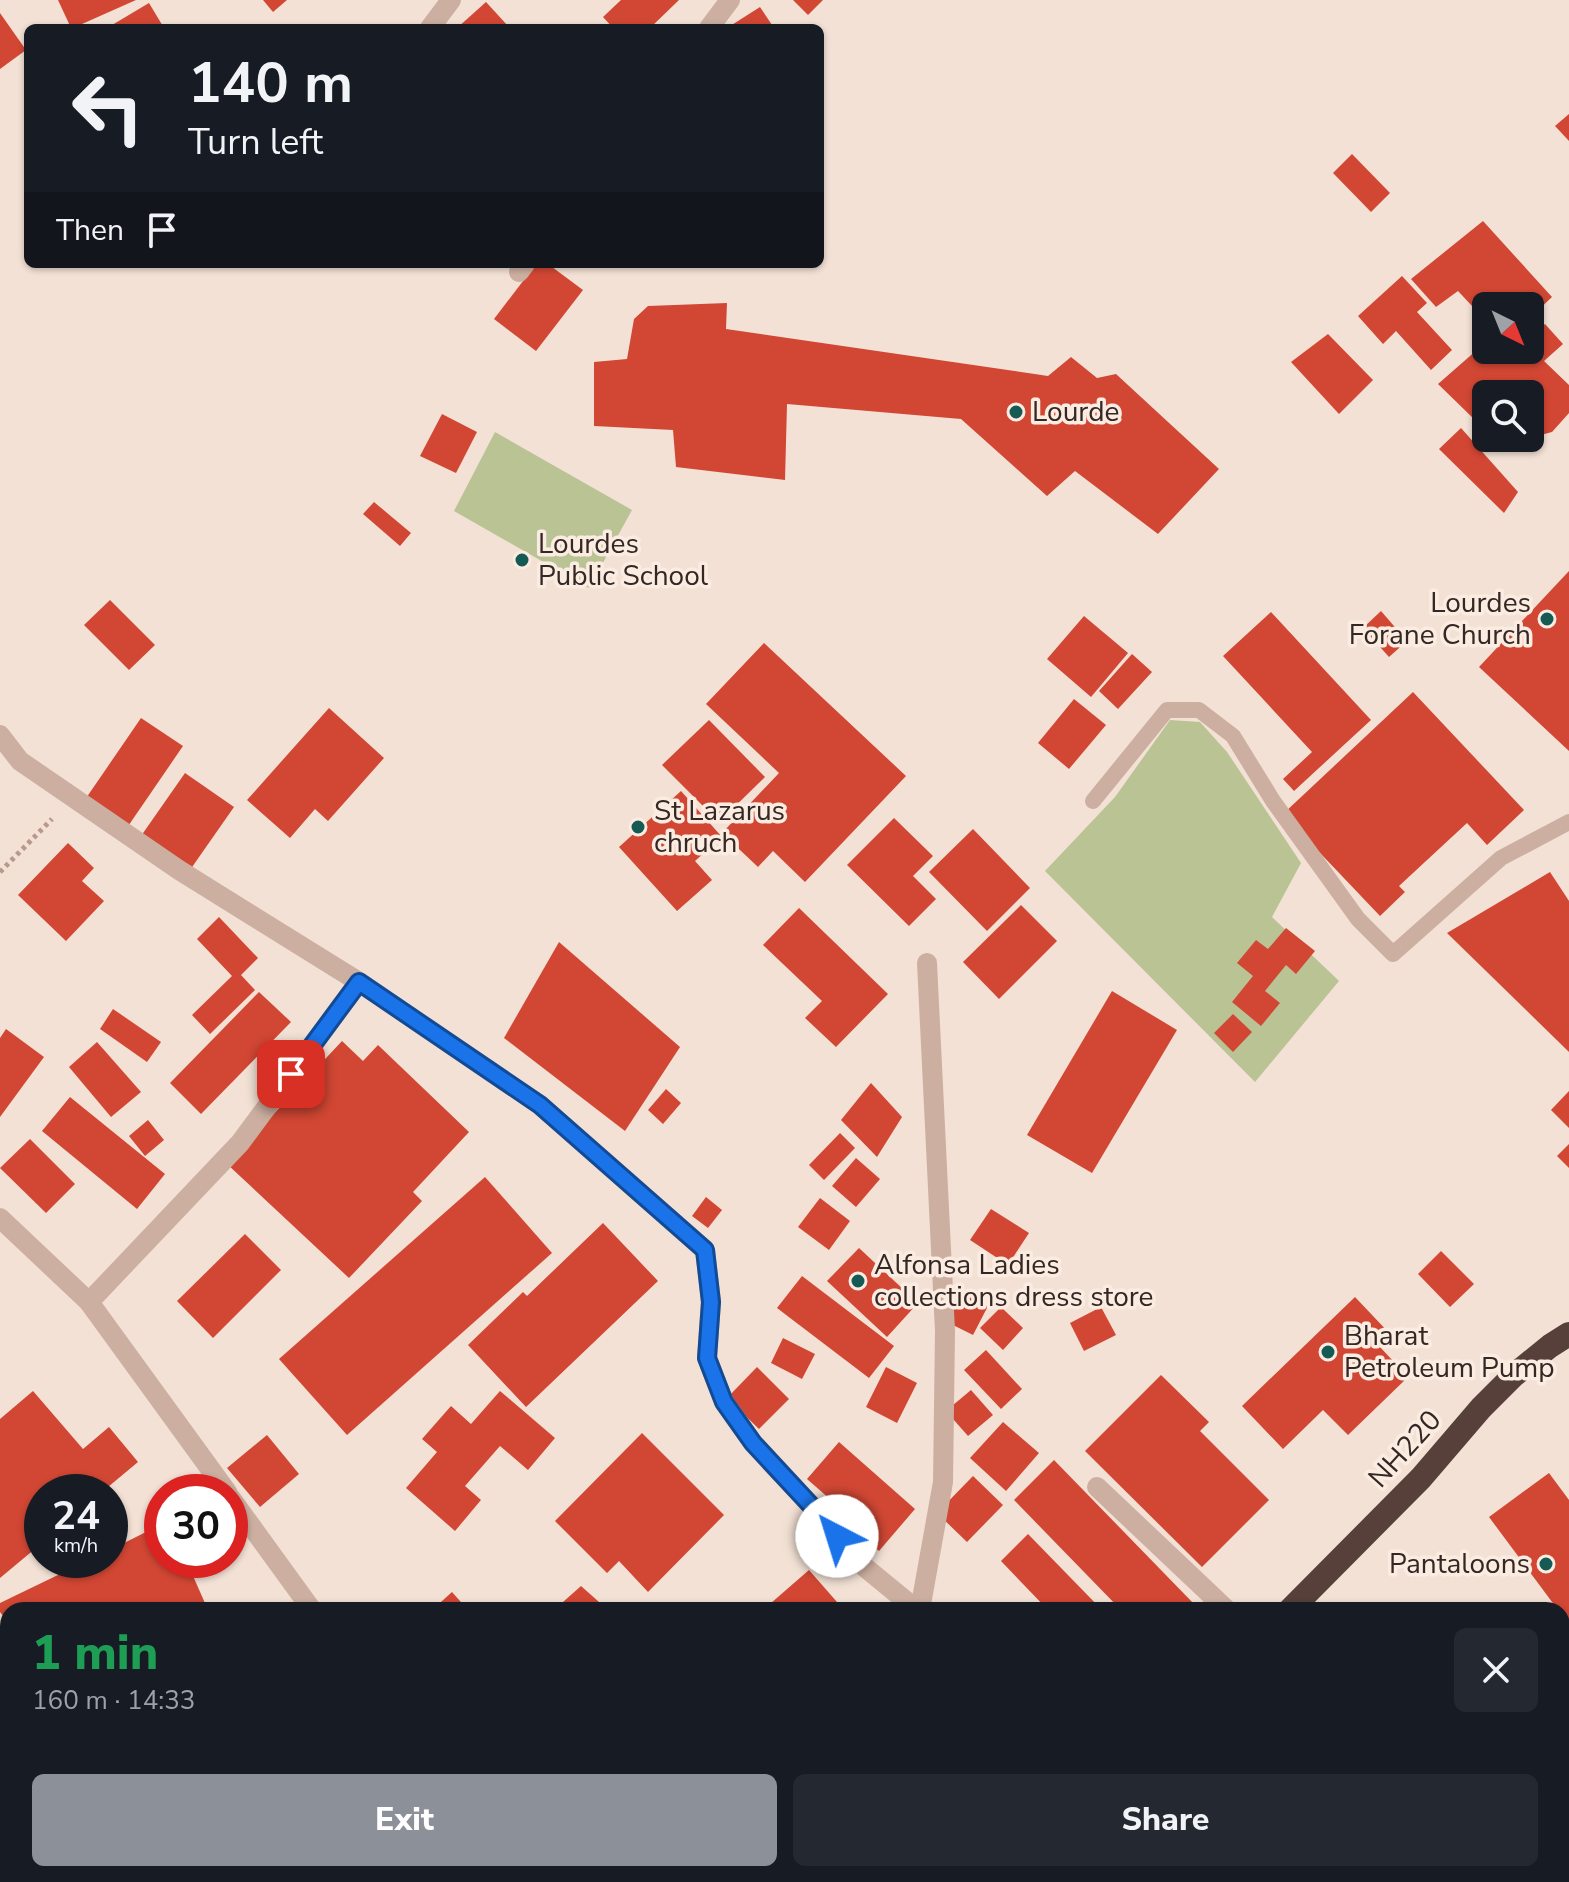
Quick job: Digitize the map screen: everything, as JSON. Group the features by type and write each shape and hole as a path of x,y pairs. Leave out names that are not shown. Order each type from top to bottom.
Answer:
{"highway":[{"name":"NH220","path":"1298,1602 1421,1478 1513,1376 1569,1334"}],"street":[{"path":"433,24 451,0"},
{"path":"712,24 730,0"},
{"path":"0,735 20,761 179,870 359,982 540,1105 705,1250 711,1302 707,1358 724,1402 753,1443 818,1513 856,1560 909,1602"},
{"path":"920,1602 943,1482 945,1331 927,963"},
{"path":"89,1302 240,1143 359,982"},
{"path":"0,1218 89,1302 214,1474"},
{"path":"1097,1487 1219,1602"},
{"path":"248,1522 306,1602"}],"lane":[{"path":"1093,801 1167,710 1199,710 1233,736 1273,801 1358,919 1393,954 1501,858 1569,822"}],"path":[{"path":"0,872 73,797"}],"green space":[{"path":"495,432 632,510 589,588 454,511"},
{"path":"1170,720 1200,722 1227,752 1301,863 1272,917 1339,981 1255,1082 1045,871 1115,797"}],"building":[{"path":"58,0 136,0 82,24 69,24"},
{"path":"263,0 287,0 273,12"},
{"path":"621,0 679,0 654,24 609,24 603,17"},
{"path":"793,0 823,0 808,15"},
{"path":"486,2 506,24 461,24"},
{"path":"149,3 162,24 114,24"},
{"path":"760,7 771,24 733,24"},
{"path":"0,13 24,51 0,69"},
{"path":"1569,114 1569,141 1555,126"},
{"path":"1352,154 1390,193 1371,212 1333,173"},
{"path":"1483,221 1552,297 1544,305 1544,292 1472,292 1472,306 1458,291 1436,307 1411,279"},
{"path":"533,268 553,268 583,290 536,351 494,319"},
{"path":"1402,276 1427,303 1417,312 1452,350 1431,370 1396,331 1383,344 1358,316"},
{"name":"Lourde","path":"727,303 726,329 1048,376 1071,357 1097,378 1116,374 1219,469 1158,534 1075,471 1047,496 961,419 787,404 785,480 676,467 673,430 594,426 594,362 627,359 634,319 648,306"},
{"path":"1544,325 1563,344 1544,361"},
{"path":"1328,334 1373,380 1339,414 1291,362"},
{"path":"1472,354 1472,364 1544,364 1544,361 1569,385 1569,413 1552,432 1544,434 1544,380 1472,380 1472,417 1438,384"},
{"path":"442,414 477,432 456,473 420,456"},
{"path":"1461,428 1472,440 1472,452 1482,452 1518,492 1504,513 1439,449"},
{"path":"374,502 411,533 400,546 363,514"},
{"name":"Lourdes Forane Church","path":"1569,571 1569,751 1479,667"},
{"path":"110,600 155,645 129,670 84,625"},
{"path":"1381,611 1407,641 1389,657 1363,628"},
{"path":"1271,612 1371,720 1294,791 1283,779 1312,752 1223,656"},
{"path":"1084,616 1128,653 1091,697 1047,659"},
{"path":"764,643 906,776 805,882 773,851 758,867 722,833 779,773 706,704"},
{"path":"1132,654 1152,672 1118,709 1099,691"},
{"path":"1413,692 1524,810 1487,845 1467,823 1399,886 1405,892 1380,916 1283,814"},
{"path":"1074,699 1106,725 1069,769 1038,743"},
{"path":"329,708 384,758 328,821 315,809 290,838 247,800"},
{"path":"141,718 183,746 122,835 80,807"},
{"path":"709,720 765,777 719,822 662,765"},
{"path":"185,773 234,807 190,870 141,836"},
{"path":"681,791 722,837 695,861 712,880 677,911 619,847"},
{"path":"894,818 933,856 913,876 936,899 909,926 847,865"},
{"path":"973,829 1030,888 987,931 929,872"},
{"path":"68,843 94,868 82,881 104,901 66,941 18,895"},
{"path":"1550,872 1569,901 1569,1052 1447,933"},
{"path":"1021,905 1057,941 999,999 963,962"},
{"path":"799,908 888,994 836,1047 805,1018 822,1001 763,945"},
{"path":"219,917 258,958 241,975 255,990 210,1034 192,1015 232,976 197,939"},
{"path":"1286,928 1315,951 1296,974 1286,965 1265,991 1280,1003 1261,1026 1232,1002 1253,976 1237,963 1256,940 1268,949"},
{"path":"559,942 680,1047 625,1131 504,1038"},
{"path":"1112,991 1177,1030 1092,1173 1027,1135"},
{"path":"259,992 291,1022 201,1114 170,1083"},
{"path":"113,1009 161,1042 147,1062 100,1029"},
{"path":"1233,1014 1252,1032 1233,1052 1214,1033"},
{"path":"6,1029 44,1057 0,1117 0,1038"},
{"path":"342,1041 363,1061 378,1045 469,1132 413,1192 422,1201 349,1278 227,1164"},
{"path":"97,1042 141,1092 111,1117 69,1067"},
{"path":"871,1083 902,1117 877,1157 841,1120"},
{"path":"666,1089 681,1103 663,1124 648,1110"},
{"path":"1569,1091 1569,1128 1551,1110"},
{"path":"70,1097 165,1174 137,1209 42,1131"},
{"path":"148,1120 164,1140 145,1156 129,1136"},
{"path":"840,1133 855,1148 824,1180 809,1165"},
{"path":"30,1139 75,1184 46,1213 0,1168"},
{"path":"1569,1144 1569,1168 1557,1156"},
{"path":"856,1158 880,1179 856,1207 832,1186"},
{"path":"485,1177 552,1253 347,1435 279,1359"},
{"path":"706,1197 722,1210 708,1228 692,1216"},
{"path":"820,1198 850,1221 829,1250 798,1227"},
{"path":"991,1209 1029,1233 1008,1265 970,1240"},
{"path":"603,1223 658,1281 526,1407 468,1345 523,1292 527,1296"},
{"path":"245,1234 281,1270 213,1338 177,1301"},
{"path":"859,1248 918,1303 887,1337 827,1281"},
{"path":"1441,1251 1474,1284 1450,1307 1418,1274"},
{"path":"802,1276 894,1346 869,1378 777,1308"},
{"path":"949,1287 988,1306 973,1335 935,1316"},
{"path":"1355,1297 1392,1336 1380,1347 1408,1377 1348,1435 1323,1410 1283,1449 1242,1406"},
{"path":"1001,1307 1023,1328 1003,1350 980,1328"},
{"path":"1101,1307 1116,1335 1084,1351 1070,1323"},
{"path":"783,1338 815,1354 802,1379 771,1363"},
{"path":"986,1350 1022,1389 1001,1409 964,1370"},
{"path":"757,1367 789,1399 759,1429 727,1398"},
{"path":"886,1367 917,1383 897,1423 866,1407"},
{"path":"1161,1375 1209,1422 1200,1431 1269,1500 1202,1567 1085,1451"},
{"path":"971,1390 993,1415 968,1436 946,1411"},
{"path":"33,1391 83,1449 109,1427 138,1462 124,1474 24,1474 24,1558 0,1578 0,1419"},
{"path":"500,1391 555,1438 528,1470 500,1446 465,1486 481,1500 455,1531 406,1488 437,1452 422,1439 451,1406 471,1424"},
{"path":"1003,1422 1039,1453 1006,1491 970,1458"},
{"path":"642,1433 724,1515 648,1592 619,1561 607,1573 555,1521"},
{"path":"267,1435 299,1474 260,1507 248,1493 248,1474 232,1474 227,1468"},
{"path":"839,1442 915,1509 879,1551 843,1520 847,1514 807,1479"},
{"path":"1054,1460 1192,1602 1113,1602 1014,1500"},
{"name":"Pantaloons","path":"1549,1473 1569,1500 1569,1602 1552,1602 1489,1517"},
{"path":"973,1476 1003,1505 967,1542 937,1513"},
{"path":"144,1533 144,1578 194,1578 204,1602 2,1602 52,1578 128,1578 128,1541"},
{"path":"1028,1534 1094,1602 1040,1602 1001,1561"},
{"path":"809,1570 837,1602 772,1602"},
{"path":"581,1586 599,1602 563,1602"},
{"path":"452,1592 461,1602 441,1602"}],"place":[{"name":"Lourde","path":"1016,412"},
{"name":"Lourdes Public School","path":"522,560"},
{"name":"Lourdes Forane Church","path":"1547,619"},
{"name":"St Lazarus chruch","path":"638,827"},
{"name":"Alfonsa Ladies collections dress store","path":"858,1281"},
{"name":"Bharat Petroleum Pump","path":"1328,1352"},
{"name":"Pantaloons","path":"1546,1564"}],"route":[{"path":"291,1074 359,982 540,1105 705,1250 711,1302 707,1358 724,1402 753,1443 837,1536"}]}
